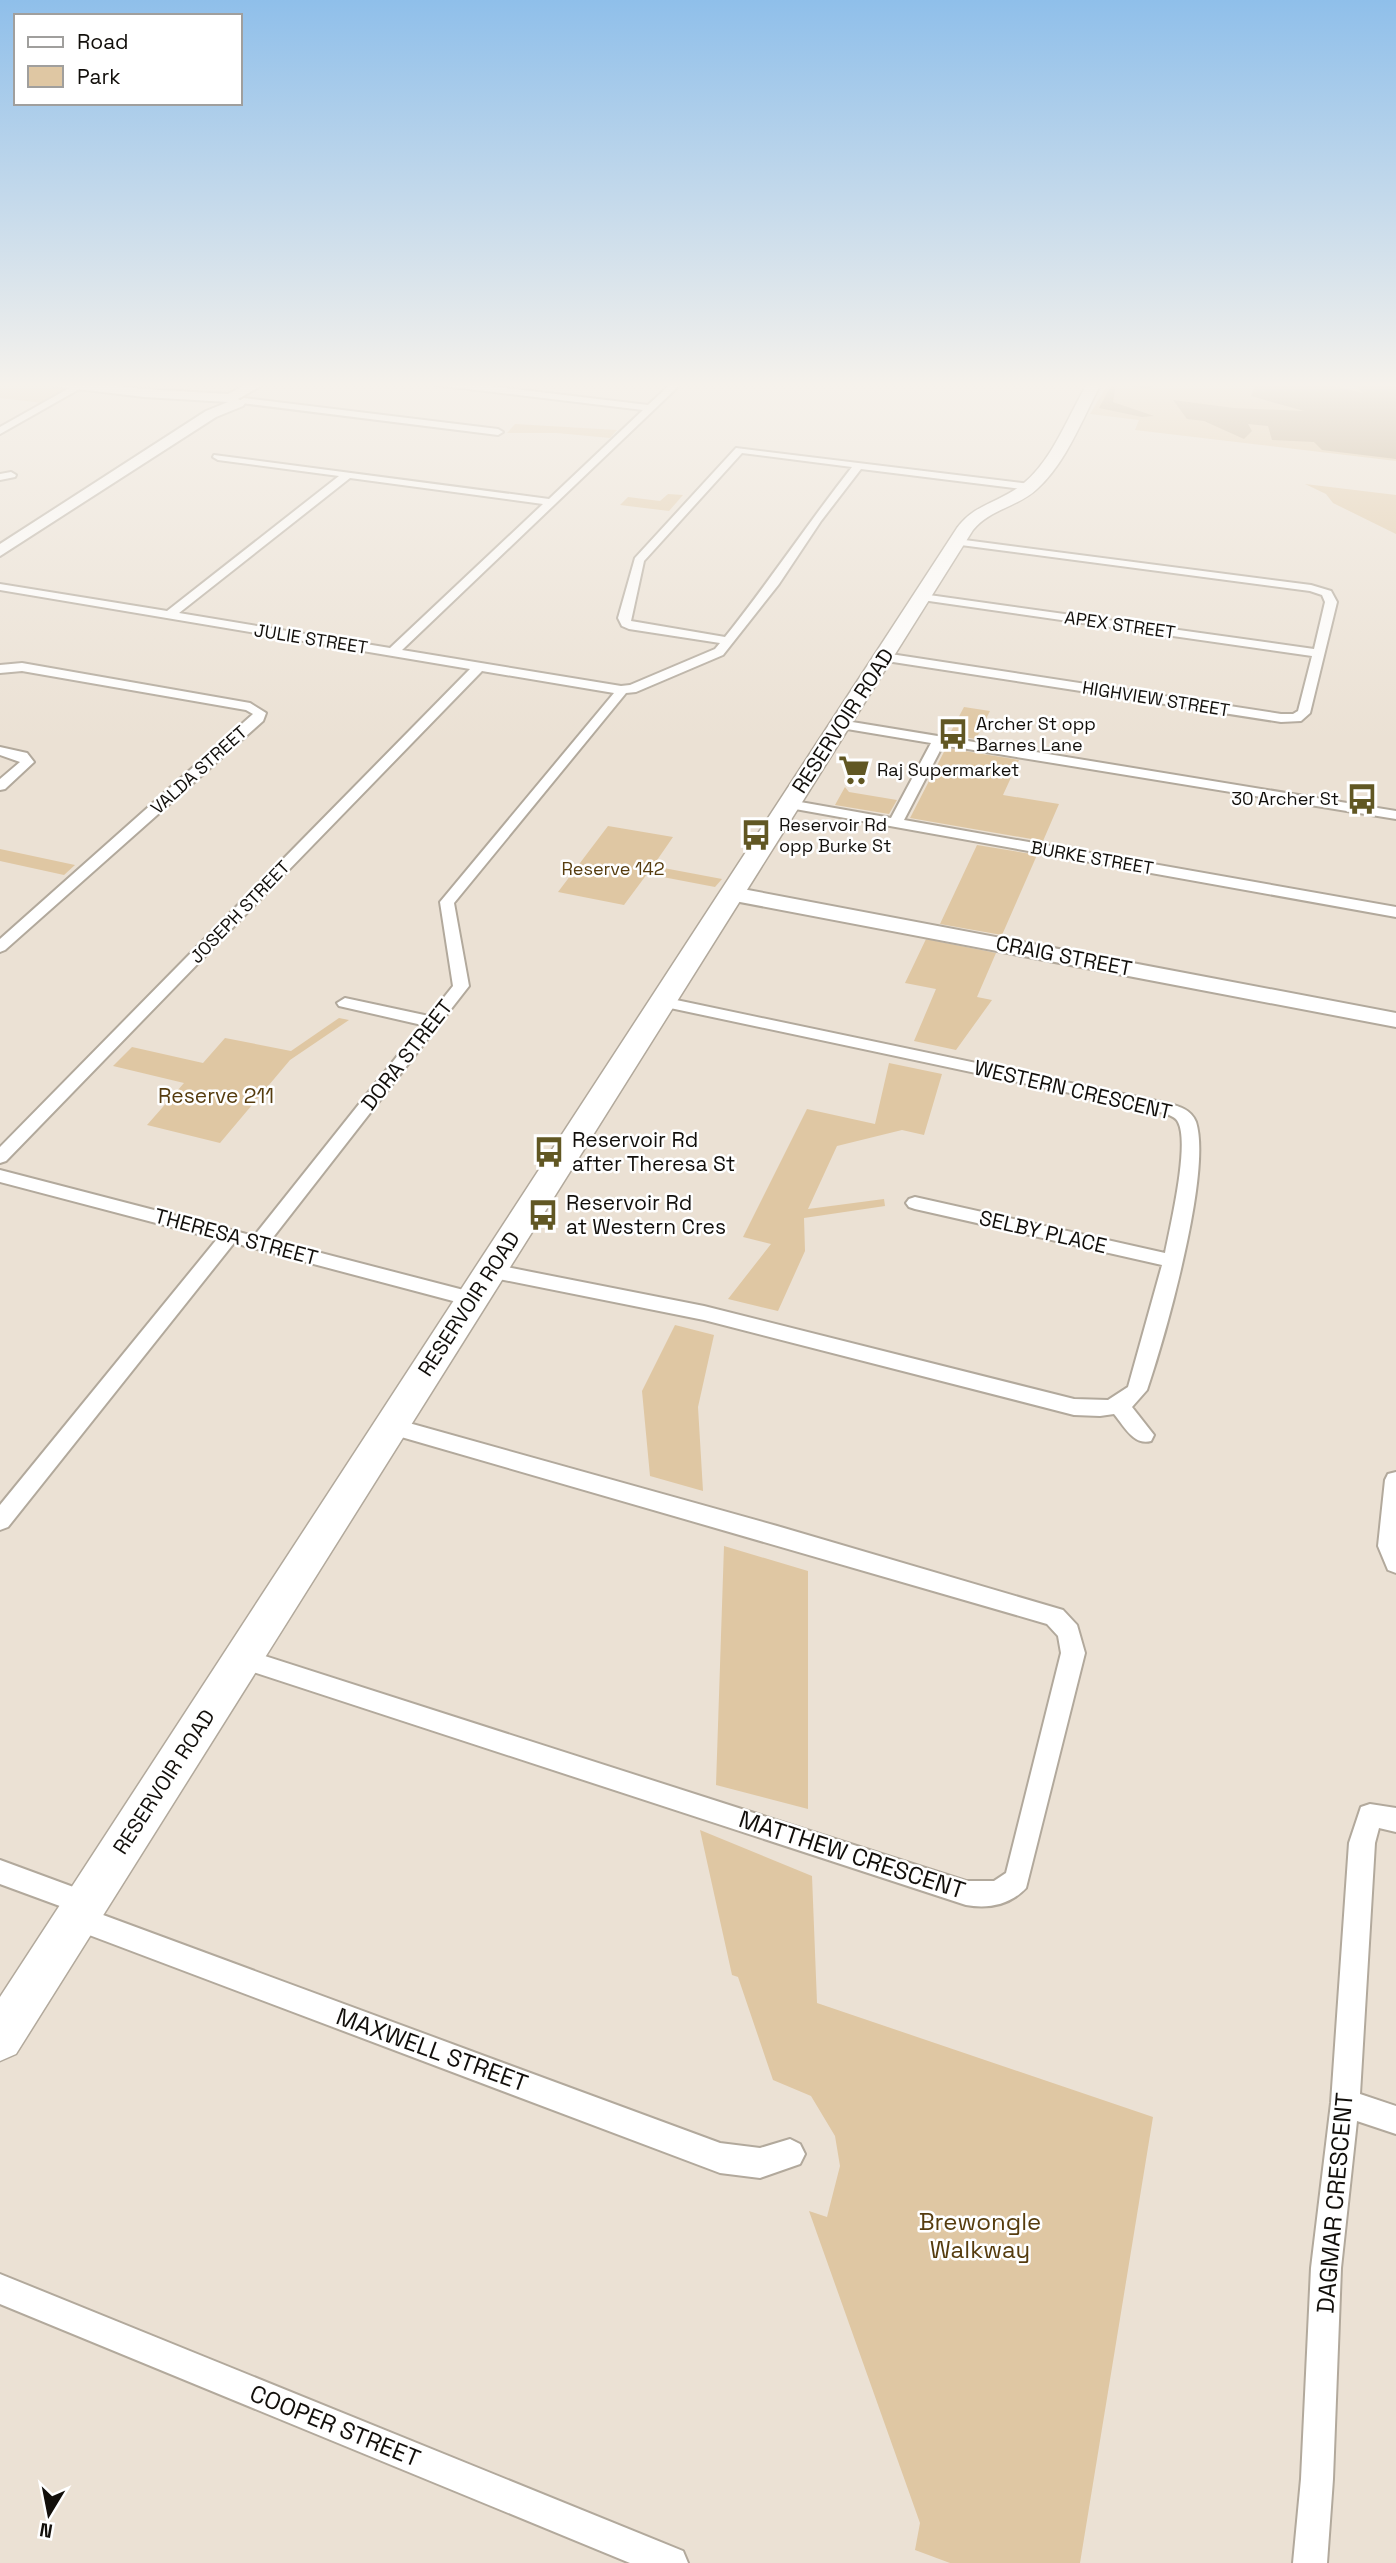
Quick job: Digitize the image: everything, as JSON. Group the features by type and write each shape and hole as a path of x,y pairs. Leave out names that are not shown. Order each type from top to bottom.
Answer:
{"main road":[{"name":"RESERVOIR ROAD","path":"0,2038 957,542 976,516 1003,502"}],"street":[{"path":"0,551 76,502"},
{"path":"168,616 313,502"},
{"path":"393,652 551,502"},
{"path":"693,502 639,560 624,615 626,623 728,641"},
{"path":"621,690 639,687 714,655 775,582 831,502"},
{"name":"HIGHVIEW STREET","path":"884,657 1281,718 1296,718 1304,713 1331,602 1327,593 1311,588 957,542"},
{"name":"JULIE STREET","path":"0,587 621,690"},
{"name":"APEX STREET","path":"922,597 1318,653"},
{"name":"JOSEPH STREET","path":"0,1157 480,666"},
{"name":"VALDA STREET","path":"0,669 22,667 250,707 260,713 258,718 0,947"},
{"name":"DORA STREET","path":"259,1242 461,983 446,904 619,696 621,690"},
{"path":"840,724 1396,815"},
{"path":"895,823 939,740"},
{"path":"0,751 19,755 26,760 23,768 0,786"},
{"name":"BURKE STREET","path":"789,804 1396,912"},
{"name":"CRAIG STREET","path":"732,894 1396,1020"},
{"name":"WESTERN CRESCENT","path":"662,1002 1177,1111 1185,1118 1188,1127 1187,1191 1171,1261 1140,1381 1131,1396 1118,1405"},
{"path":"345,1003 432,1022"},
{"name":"THERESA STREET","path":"0,1176 472,1299"},
{"name":"SELBY PLACE","path":"915,1203 1171,1261"},
{"path":"0,1521 231,1235"},
{"path":"491,1271 704,1313 1074,1407 1095,1409 1118,1405 1144,1435"},
{"name":"MATTHEW CRESCENT","path":"243,1659 967,1893 993,1894 1012,1886 1017,1879 1073,1653 1069,1632 1055,1617 778,1535 391,1426"},
{"path":"1396,1480 1389,1546 1396,1564"},
{"name":"DAGMAR CRESCENT","path":"1310,2563 1318,2466 1326,2268 1345,2103 1363,1843 1370,1815 1396,1820"},
{"name":"MAXWELL STREET","path":"0,1872 81,1911 720,2158 760,2163 790,2154"},
{"path":"1345,2103 1396,2120"},
{"name":"COOPER STREET","path":"0,2289 671,2563"}],"green space":[{"path":"623,502 677,502 669,511 620,505"},
{"path":"1396,502 1396,534 1333,503"},
{"path":"964,707 990,711 976,739 949,735"},
{"path":"946,748 1019,760 1003,795 1059,804 1043,841 910,818"},
{"path":"845,787 849,792 897,800 889,814 835,805"},
{"name":"Reserve 142","path":"608,826 673,837 653,866 722,879 715,887 647,874 624,905 558,892"},
{"path":"977,845 1037,855 1002,935 940,924"},
{"path":"0,849 75,865 64,875 0,861"},
{"path":"926,939 996,953 977,997 992,1000 956,1050 914,1041 936,989 905,983"},
{"name":"Reserve 211","path":"339,1018 349,1020 290,1060 220,1143 147,1125 184,1083 113,1066 132,1047 203,1063 225,1038 291,1051"},
{"path":"889,1063 942,1074 924,1135 902,1130 837,1146 808,1209 884,1199 885,1206 804,1218 805,1251 778,1311 728,1299 771,1244 743,1237 807,1109 875,1124"},
{"path":"675,1325 714,1335 698,1407 703,1491 650,1476 642,1391"},
{"path":"724,1546 808,1571 808,1809 716,1785"},
{"name":"Brewongle Walkway","path":"700,1830 812,1876 817,2003 1153,2117 1080,2563 950,2563 915,2550 920,2523 809,2211 827,2217 840,2166 835,2136 811,2096 773,2080 738,1977 732,1975"}],"place":[{"name":"Archer St opp Barnes Lane","path":"953,734"},
{"name":"Raj Supermarket","path":"854,770"},
{"name":"30 Archer St","path":"1362,799"},
{"name":"Reservoir Rd opp Burke St","path":"756,835"},
{"name":"Reservoir Rd after Theresa St","path":"549,1152"},
{"name":"Reservoir Rd at Western Cres","path":"543,1215"}]}
